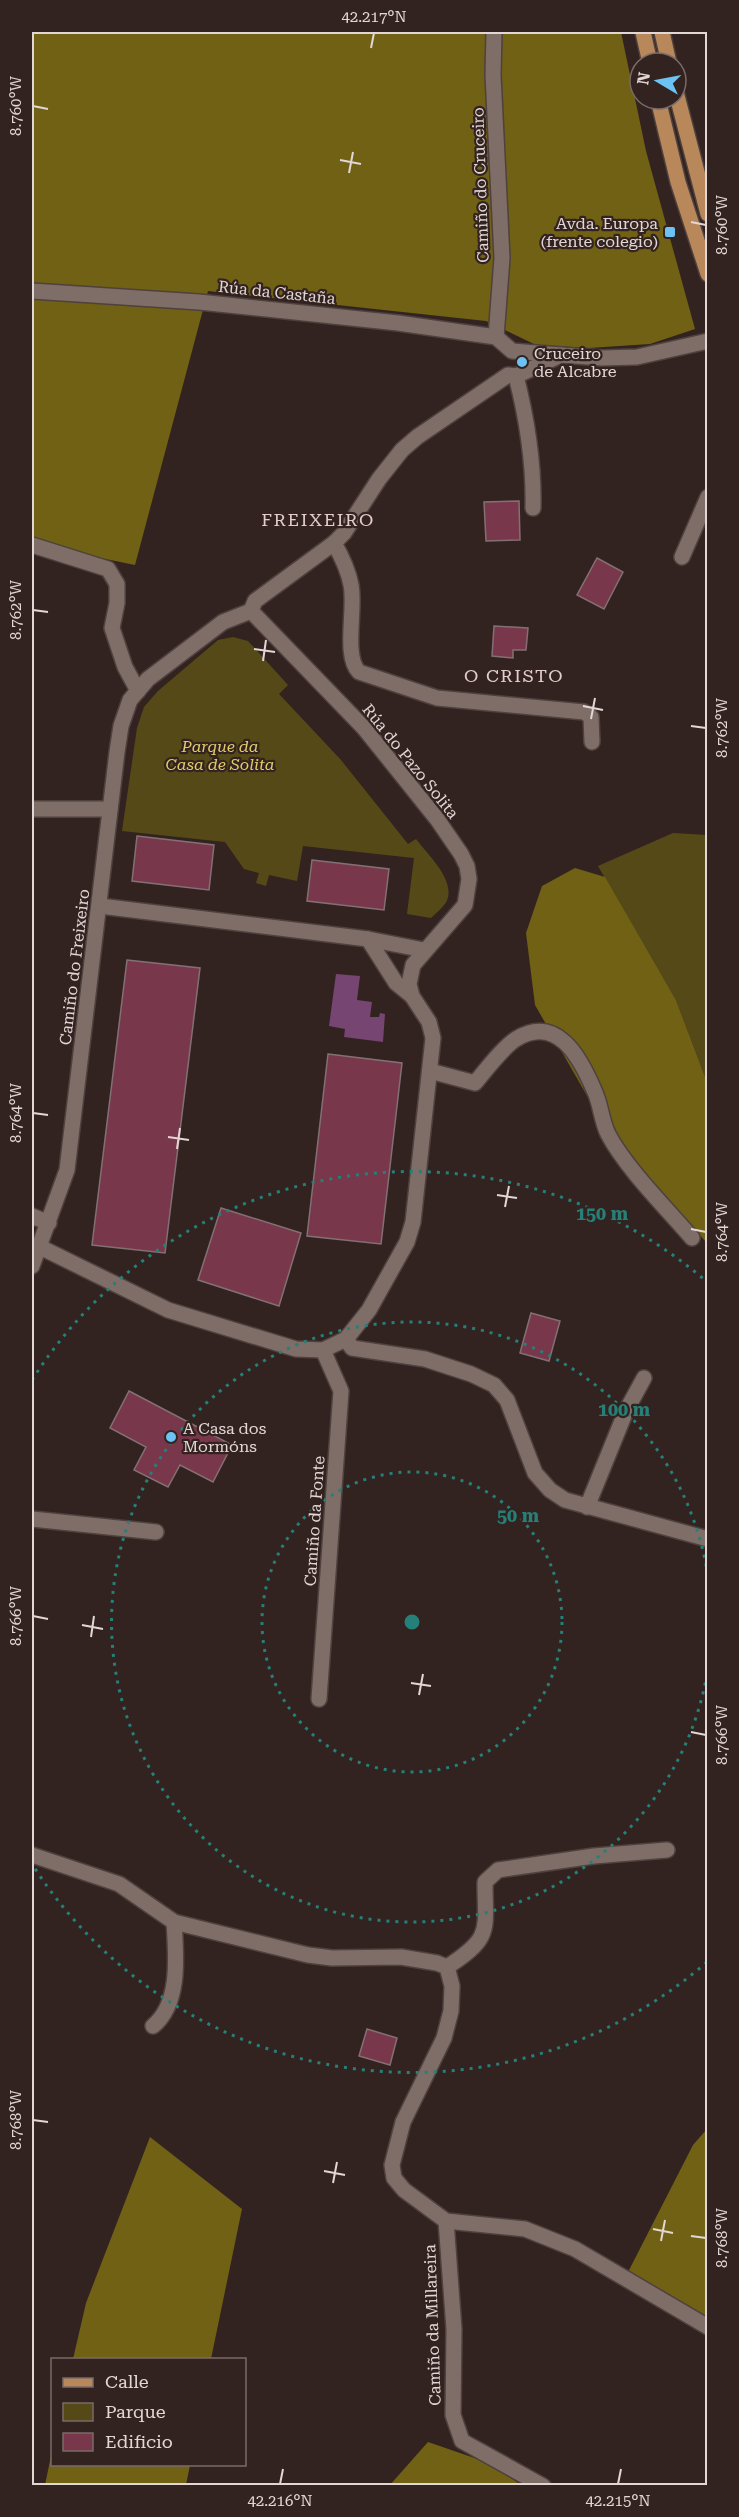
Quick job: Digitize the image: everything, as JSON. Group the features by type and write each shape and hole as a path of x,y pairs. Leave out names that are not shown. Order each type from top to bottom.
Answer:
{"main road":[{"path":"643,32 647,51"},
{"path":"662,32 666,51"},
{"path":"661,111 678,182 708,274"},
{"path":"681,111 708,214"}],"street":[{"name":"Camiño do Cruceiro","path":"494,32 493,75 502,258 496,337"},
{"name":"Rúa da Castaña","path":"32,291 199,302 398,323 496,337"},
{"path":"496,337 512,351 602,358 637,357 708,341"},
{"path":"512,351 507,362 529,436 534,483 533,508"},
{"name":"Camiño do Freixeiro","path":"32,1266 67,1170 121,726 130,700 148,679 223,622 251,611 255,601 334,543 344,533 379,479 402,450 417,437 512,376 561,355"},
{"path":"682,557 708,497"},
{"path":"334,543 346,562 352,588 352,660 359,672 437,698 584,712 591,717 592,742"},
{"path":"32,545 108,569 117,584 117,603 111,628 125,667 138,691"},
{"name":"Rúa do Pazo Solita","path":"251,611 364,728 461,854 467,866 469,879 465,905 413,965 409,984 412,996"},
{"path":"32,808 110,809"},
{"path":"100,906 369,939 424,950"},
{"path":"40,1247 168,1310 296,1349 323,1350 346,1339 369,1310 407,1242 413,1222 433,1038 429,1022 412,996 396,982 369,939"},
{"path":"430,1071 475,1083 514,1040 536,1030 556,1034 570,1048 595,1091 608,1134 626,1160 692,1238"},
{"path":"32,1216 49,1223"},
{"path":"346,1339 352,1348 425,1359 471,1374 494,1385 507,1400 536,1473 550,1490 565,1500 708,1539"},
{"name":"Camiño da Fonte","path":"319,1699 341,1391 323,1350"},
{"path":"587,1507 627,1411 644,1378"},
{"path":"32,1519 156,1532"},
{"path":"32,1855 119,1884 174,1922 309,1955 332,1958 401,1957 447,1966 465,1955 484,1934 485,1882 498,1870 594,1856 667,1850"},
{"path":"153,2026 162,2019 170,2003 176,1968 174,1922"},
{"name":"Camiño da Millareira","path":"447,1966 452,1986 451,2011 444,2038 403,2122 392,2165 394,2178 404,2190 446,2221 525,2229 575,2249 708,2327"},
{"name":"Camiño da Millareira","path":"446,2221 454,2329 453,2415 462,2440 543,2486"}],"green space":[{"name":"Parque da Casa de Solita","path":"233,637 248,641 288,685 279,694 341,760 408,844 416,839 434,861 445,878 448,896 445,904 431,918 407,914 414,858 303,846 297,881 269,875 266,886 256,883 259,873 244,869 225,842 122,831 137,728 144,707 158,691 218,640"},
{"path":"673,833 707,835 707,1082 676,1000 598,866"}],"shaded area":[{"path":"32,32 621,32 628,65 628,111 638,111 646,151 695,329 650,344 589,348 536,345 486,321 208,291 135,565 32,544"},
{"path":"575,868 605,877 676,1000 707,1082 707,1243 613,1141 535,1005 526,933 542,886"},
{"path":"336,974 360,976 357,1000 372,1002 370,1017 379,1017 380,1013 385,1014 383,1042 344,1037 345,1029 329,1026"},
{"path":"707,2129 707,2325 625,2278 693,2145"},
{"path":"150,2137 242,2209 211,2358 73,2358 86,2303"},
{"path":"428,2442 489,2463 521,2485 389,2486"},
{"path":"51,2456 51,2466 190,2466 186,2485 45,2485"}],"building":[{"path":"519,501 520,540 486,541 484,502"},
{"path":"597,558 623,572 604,609 577,595"},
{"path":"494,626 528,628 526,650 513,650 513,658 492,656"},
{"path":"137,836 214,845 209,890 132,881"},
{"path":"312,860 389,869 384,910 307,901"},
{"path":"127,960 200,968 165,1253 92,1245"},
{"path":"328,1054 402,1063 381,1244 307,1236"},
{"path":"221,1208 301,1233 279,1306 198,1280"},
{"path":"531,1313 560,1321 549,1361 520,1353"},
{"name":"A Casa dos Mormóns","path":"129,1391 232,1445 213,1482 180,1465 168,1487 134,1470 146,1447 110,1428"},
{"path":"367,2029 397,2038 390,2065 359,2056"}],"place":[{"name":"Avda. Europa (frente colegio)","path":"670,232"},
{"name":"Cruceiro de Alcabre","path":"522,362"},
{"name":"A Casa dos Mormóns","path":"171,1437"}],"district":[{"name":"FREIXEIRO","path":"318,520"},
{"name":"O CRISTO","path":"514,676"}]}
